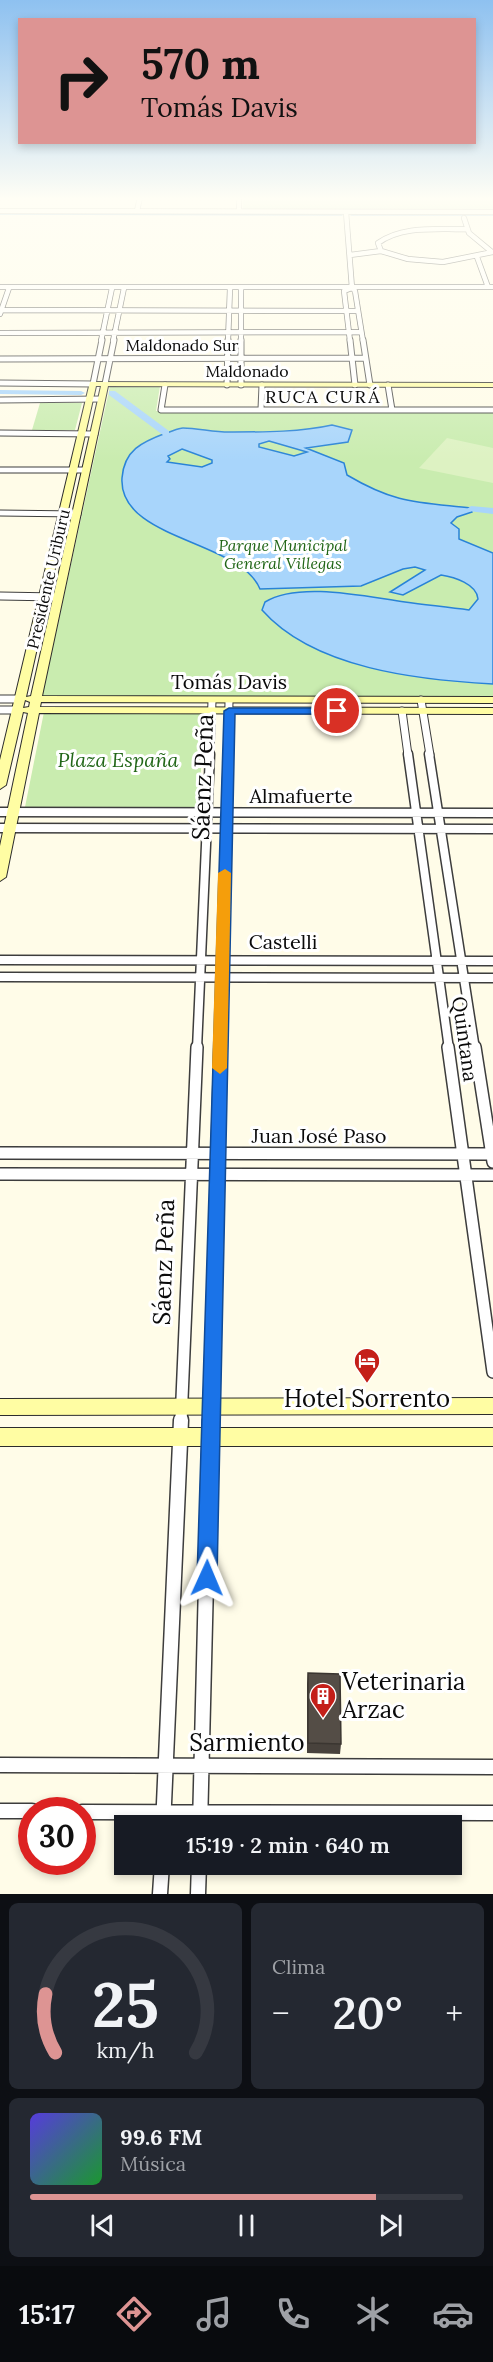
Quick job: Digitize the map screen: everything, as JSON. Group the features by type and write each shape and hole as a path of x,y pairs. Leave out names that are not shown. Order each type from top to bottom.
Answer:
{"street":[{"path":"353,285 370,385"},
{"path":"0,289 353,290 491,287"},
{"path":"9,289 1,311 358,311"},
{"name":"Presidente Uriburu","path":"0,785 82,434 109,310 111,289"},
{"name":"Presidente Uriburu","path":"0,877 5,828 13,812 57,597 78,514 111,358 123,289"},
{"path":"227,385 230,290"},
{"path":"241,290 353,290"},
{"path":"241,290 241,385"},
{"path":"344,291 355,385"},
{"path":"0,333 361,332"},
{"name":"Maldonado Sur","path":"0,359 364,358"},
{"name":"Maldonado","path":"0,383 493,385"},
{"path":"165,385 161,410 493,410"},
{"path":"261,410 262,385"},
{"path":"388,385 392,410"},
{"path":"0,400 102,399"},
{"path":"0,433 95,434"},
{"path":"0,470 86,470"},
{"path":"0,513 78,514"},
{"path":"0,596 57,597"},
{"name":"Tomás Davis","path":"0,699 18,704 36,705 422,706 493,711"},
{"name":"Tomás Davis","path":"229,706 402,711 422,706 493,700"},
{"name":"Tomás Davis","path":"0,710 18,704"},
{"name":"Sáenz Peña","path":"164,1815 212,706"},
{"name":"Sáenz Peña","path":"200,1815 229,706"},
{"name":"Quintana","path":"422,706 493,1157"},
{"name":"Quintana","path":"402,711 493,1372"},
{"name":"Almafuerte","path":"0,812 493,813"},
{"name":"Almafuerte","path":"5,828 493,829"},
{"name":"Castelli","path":"0,960 493,961"},
{"name":"Castelli","path":"0,977 493,978"},
{"name":"Juan José Paso","path":"0,1153 463,1154 493,1157"},
{"name":"Juan José Paso","path":"0,1174 493,1176"},
{"path":"0,1407 493,1406"},
{"path":"0,1437 493,1437"},
{"name":"Sarmiento","path":"0,1765 493,1767"},
{"path":"0,1811 18,1811"},
{"path":"96,1813 117,1815"},
{"path":"395,1815 493,1813"},
{"path":"160,1894 161,1875"},
{"path":"198,1894 199,1875"}],"green space":[{"name":"Parque Municipal General Villegas","path":"110,386 160,386 156,411 493,411 493,697 42,697"},
{"path":"40,403 82,403 75,430 32,430"},
{"path":"447,438 493,448 493,483 419,468"},
{"name":"Plaza España","path":"44,712 204,713 199,808 25,807"}],"water":[{"path":"332,425 352,430 348,442 306,448 344,463 347,475 379,492 394,497 471,508 472,512 457,517 451,523 459,529 459,539 493,553 493,684 433,679 369,668 310,646 284,630 262,610 265,602 279,596 314,591 469,610 478,599 474,589 464,582 441,575 403,595 390,592 425,570 415,567 403,569 361,586 260,589 248,573 229,560 159,527 139,515 126,499 122,478 126,460 136,448 166,433 183,428 227,432 283,431","holes":["269,441 307,452 294,456 259,447 259,444","182,449 212,460 212,463 202,467 167,462 170,459 168,456"]}],"building":[{"name":"Veterinaria Arzac","path":"308,1673 340,1674 341,1744 308,1743"}],"waterway":[{"path":"0,392 81,393"},
{"path":"112,393 166,433"},
{"path":"471,509 493,511"}],"slow traffic":[{"path":"220,1068 225,873"}],"place":[{"name":"Hotel Sorrento","path":"367,1384"},
{"name":"Veterinaria Arzac","path":"323,1719"}],"district":[{"name":"RUCA CURÁ","path":"323,397"}],"route":[{"path":"207,1578 229,711 337,711"}]}
